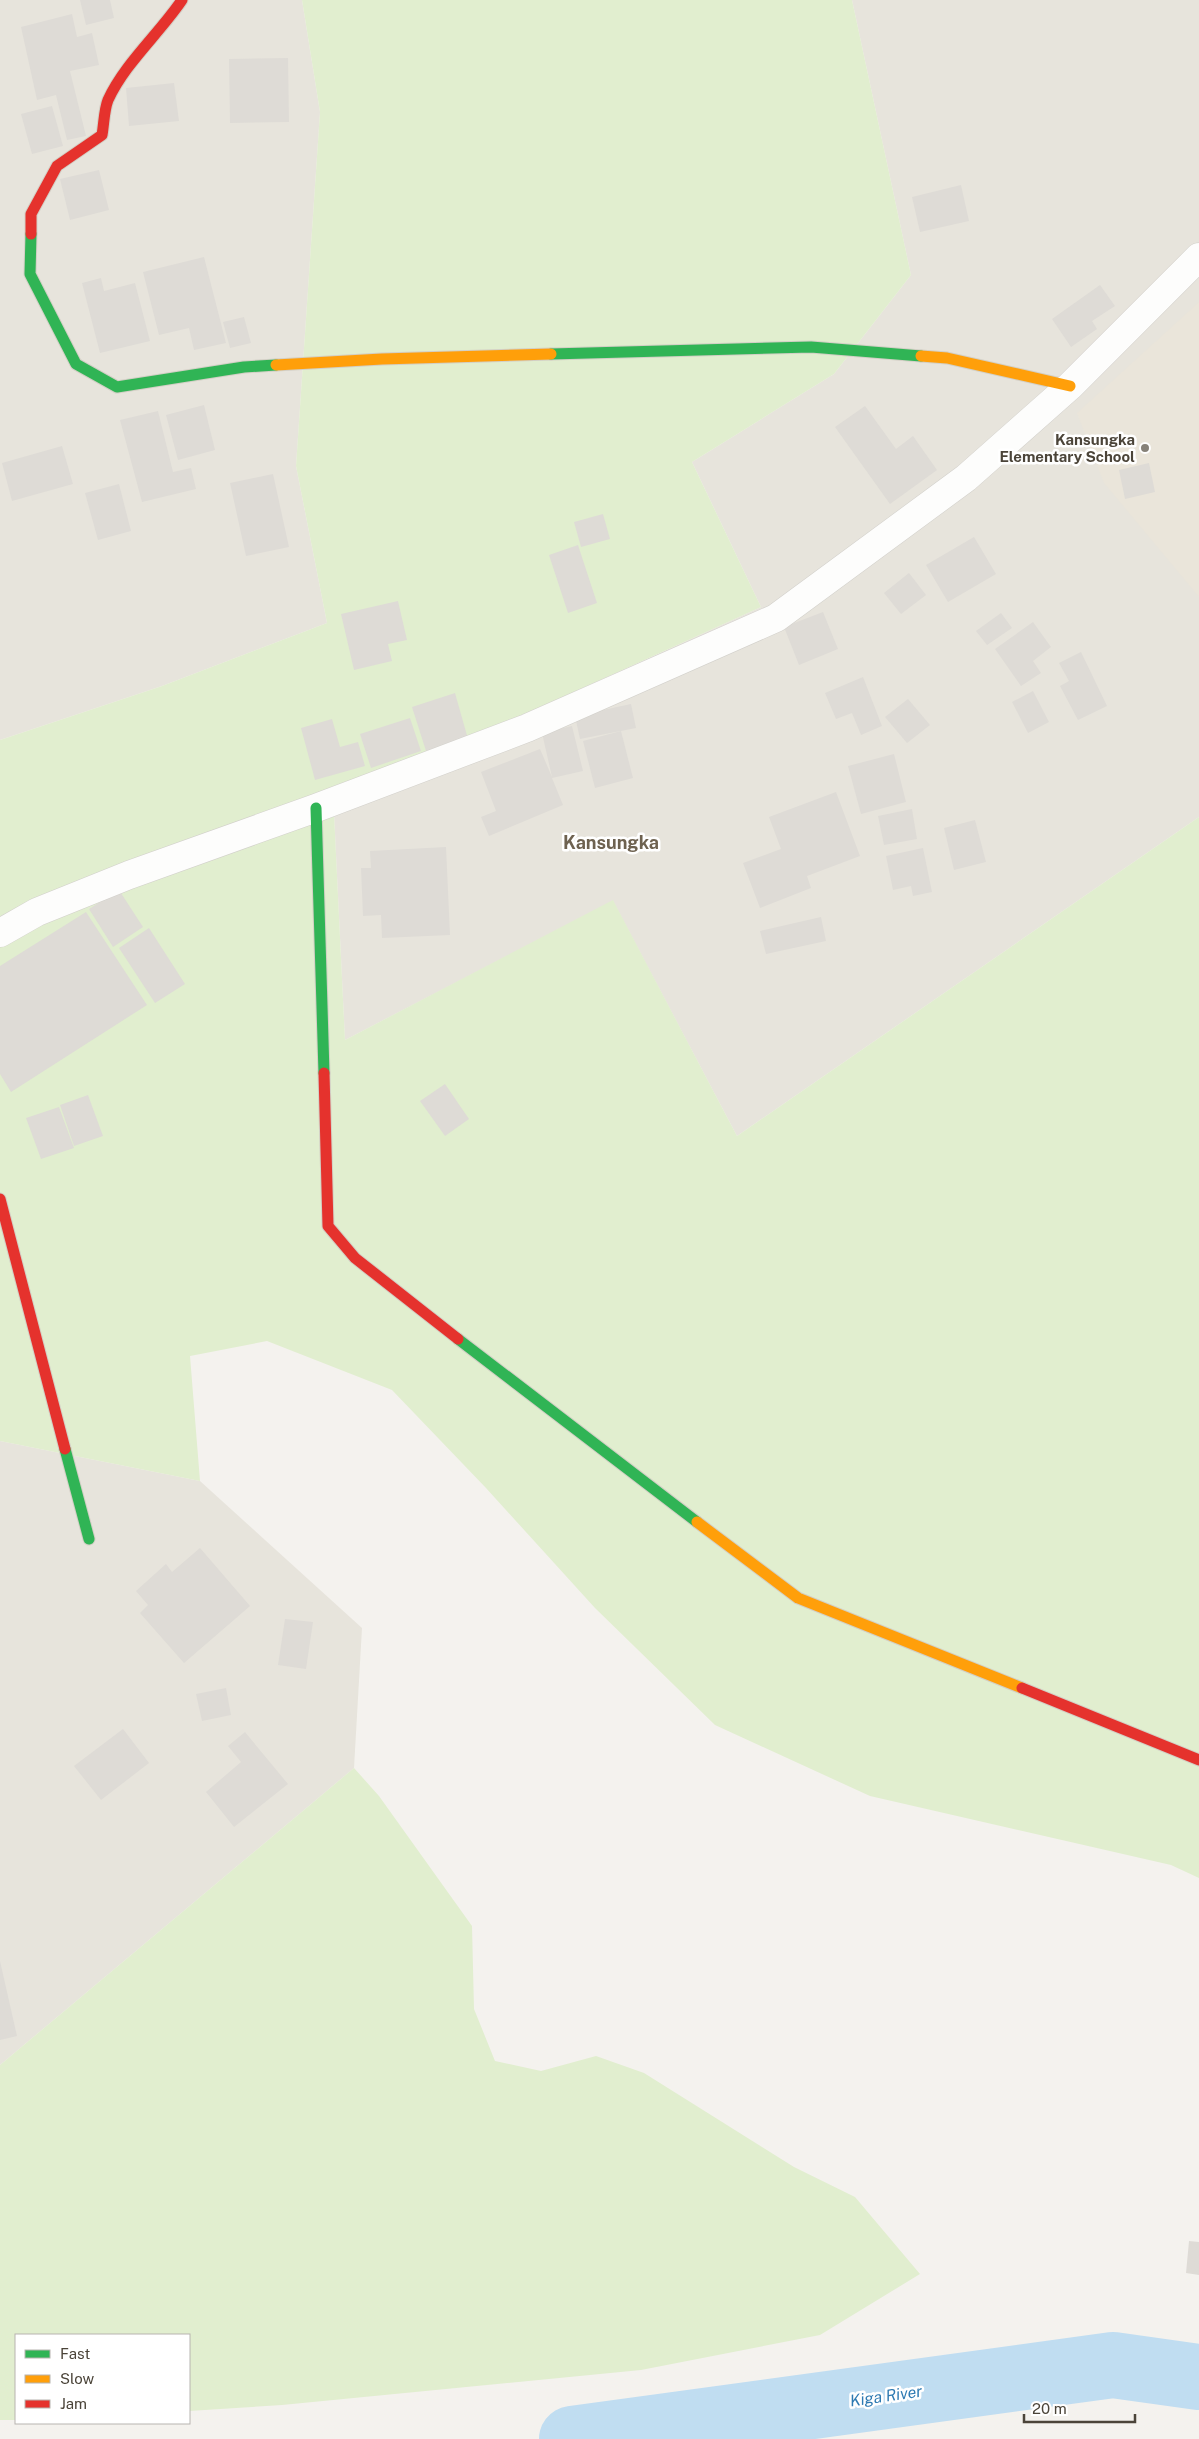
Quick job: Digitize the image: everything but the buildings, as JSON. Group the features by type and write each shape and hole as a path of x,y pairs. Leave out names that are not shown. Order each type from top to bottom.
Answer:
{"street":[{"path":"182,0 164,26 124,72 107,102 102,135 86,148 57,166 31,214 30,274 76,364 117,387 244,367 372,359 811,347 946,358 1070,386"},
{"path":"0,933 37,912 120,879 316,808 526,728 776,618 966,478 1070,386 1199,257"},
{"path":"316,808 328,1226 355,1258 512,1381 798,1598 1199,1760"},
{"path":"0,1199 89,1540"}],"shaded area":[{"path":"0,0 302,0 320,112 296,466 327,623 162,686 0,740"},
{"path":"852,0 1199,0 1199,817 737,1136 613,901 345,1040 334,813 510,721 761,607 692,462 834,374 911,275"},
{"name":"Kansungka Elementary School","path":"1199,302 1199,597 1104,483 1077,413"},
{"path":"0,1441 200,1481 362,1628 354,1768 0,2065"}],"green space":[{"path":"302,0 852,0 911,275 834,374 692,462 761,607 510,721 334,813 345,1040 613,900 737,1136 1199,817 1199,1878 1171,1865 870,1796 715,1725 595,1608 486,1488 392,1390 267,1341 190,1356 200,1481 0,1441 0,740 162,686 327,623 296,466 320,112"},
{"path":"354,1768 379,1796 472,1926 474,2009 495,2061 541,2071 596,2056 644,2073 794,2167 855,2197 920,2274 820,2335 641,2370 282,2405 190,2411 190,2334 15,2334 15,2420 0,2420 0,2065"}],"waterway":[{"name":"Kiga River","path":"572,2439 1113,2365 1199,2377"}],"traffic: fast":[{"path":"31,234 30,274 76,364 117,387 244,367 276,365"},
{"path":"551,354 811,347 921,356"},
{"path":"316,808 324,1073"},
{"path":"458,1339 697,1522"},
{"path":"65,1449 89,1539"}],"traffic: slow":[{"path":"276,365 382,359 551,354"},
{"path":"921,356 947,358 1070,386"},
{"path":"697,1522 798,1598 1022,1688"}],"traffic: jam":[{"path":"31,234 31,214 57,166 102,135 108,100 115,86 182,0"},
{"path":"324,1073 328,1226 355,1258 458,1339"},
{"path":"0,1199 65,1449"},
{"path":"1022,1688 1199,1760"}],"place":[{"name":"Kansungka Elementary School","path":"1145,448"}],"district":[{"name":"Kansungka","path":"611,842"}]}
